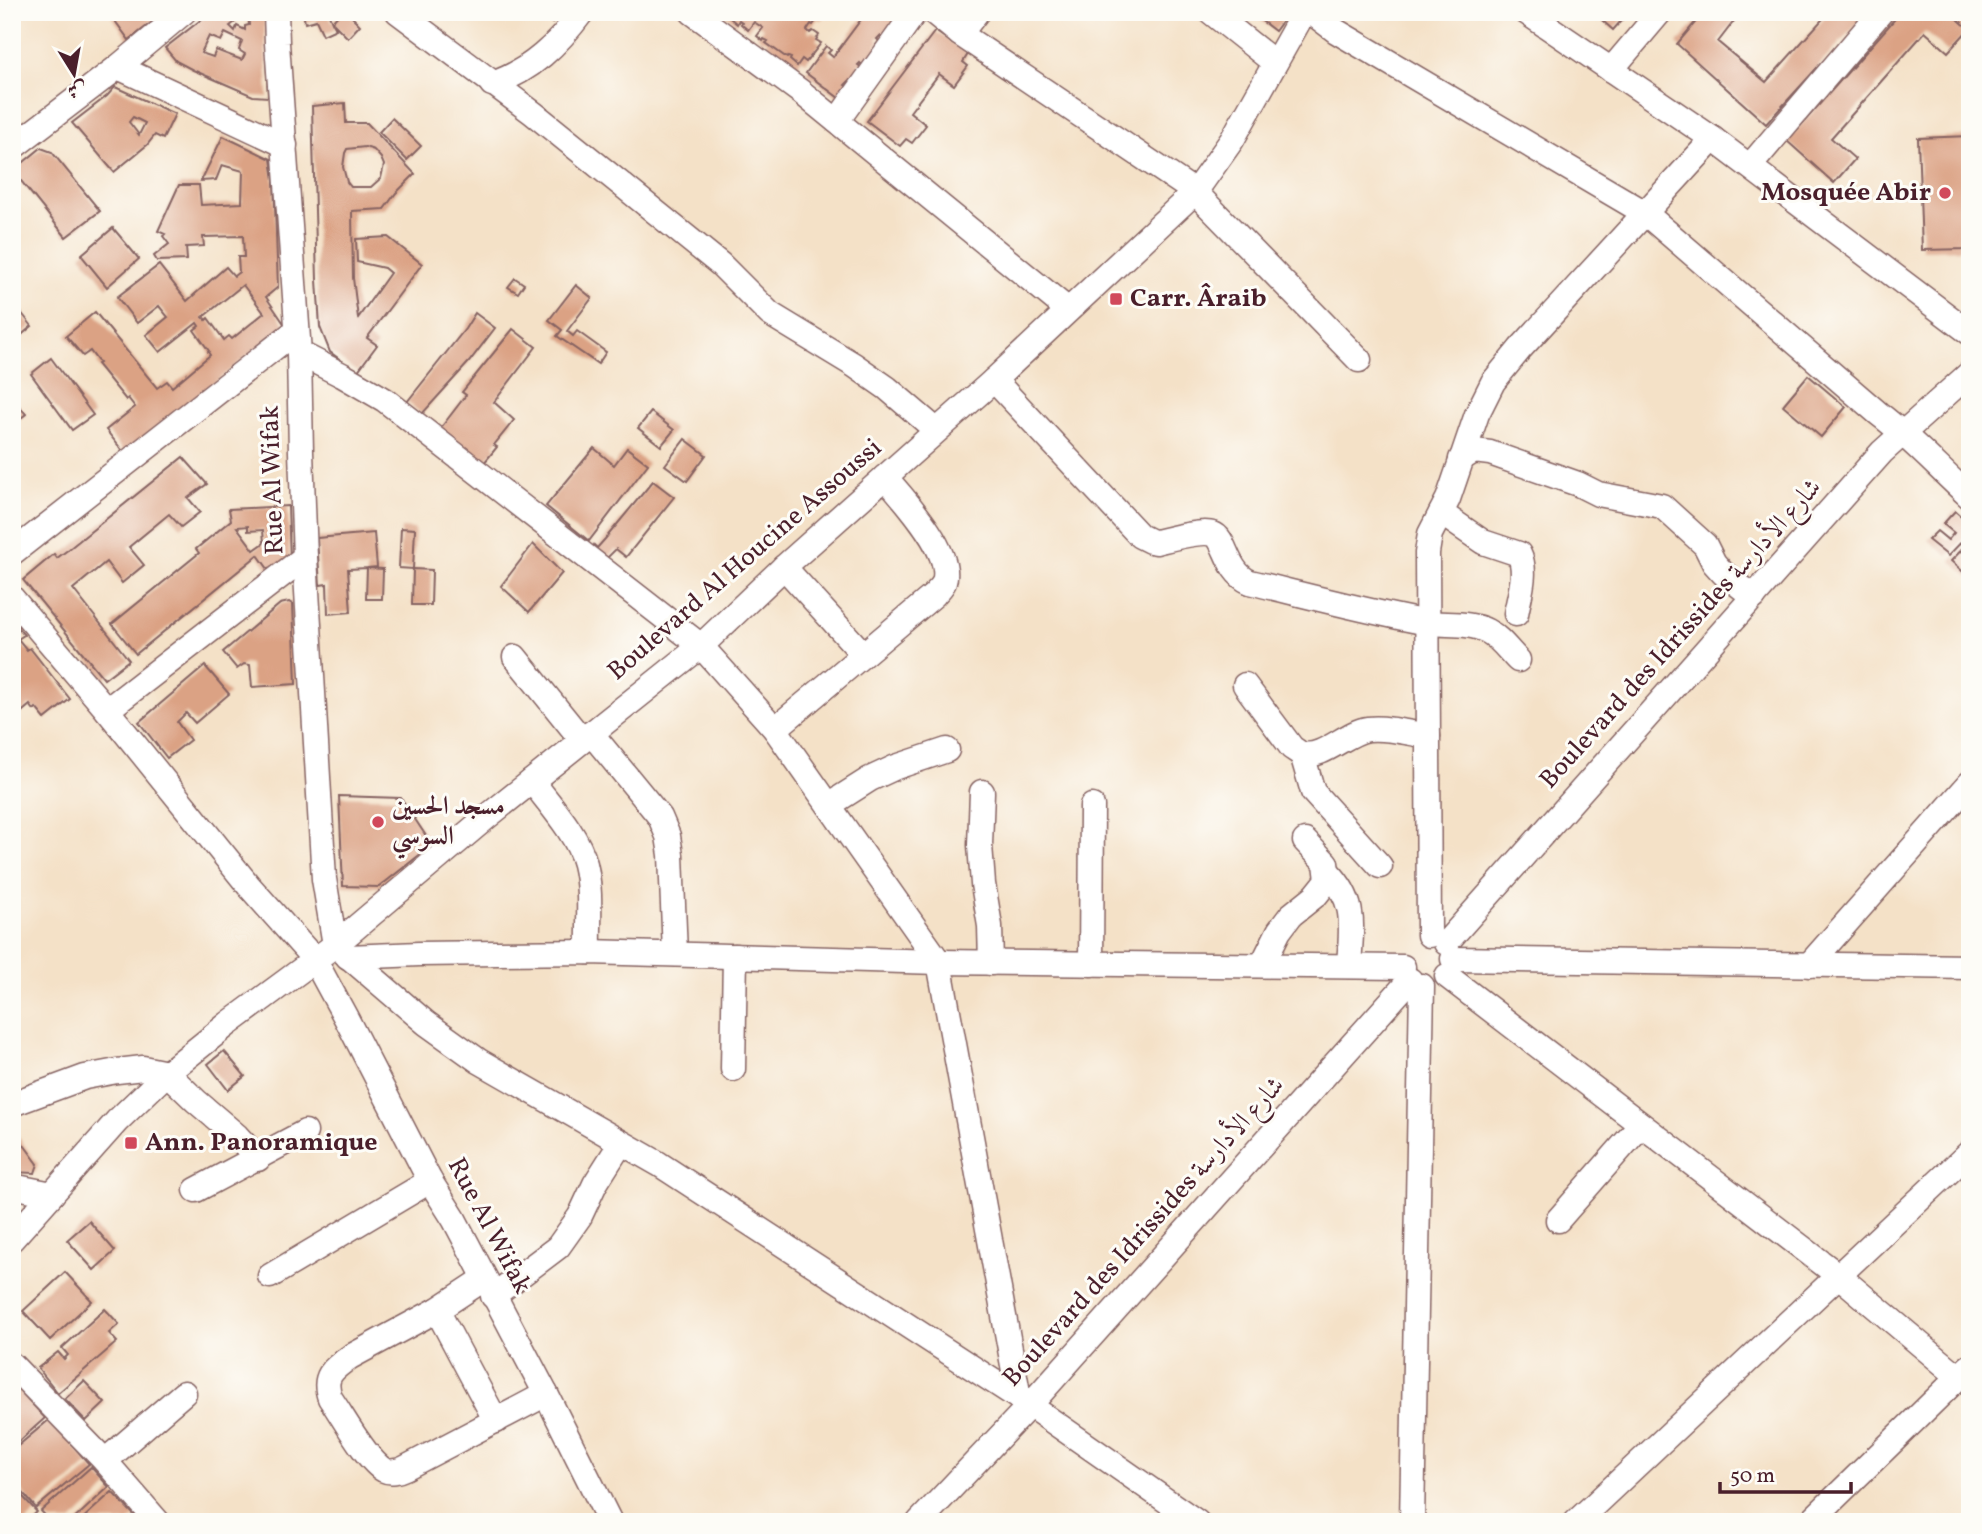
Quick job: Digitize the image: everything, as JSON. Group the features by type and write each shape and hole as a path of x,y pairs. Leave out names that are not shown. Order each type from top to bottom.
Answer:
{"street":[{"path":"12,148 118,67 184,12"},
{"name":"Rue Al Wifak","path":"276,12 298,341 305,557 324,879 341,951"},
{"path":"398,12 533,113 720,264 771,314 876,380 936,430"},
{"path":"492,84 513,76 549,52 582,12"},
{"path":"692,12 802,92 1068,310"},
{"path":"837,121 915,12"},
{"path":"933,12 960,34 1195,192 1359,360"},
{"path":"960,34 977,12"},
{"path":"1212,12 1275,63"},
{"name":"Boulevard Al Houcine Assoussi","path":"12,1239 117,1121 167,1073 314,959 341,951 488,816 701,646 1195,192 1232,140 1304,12"},
{"path":"1311,12 1336,31 1645,213 1904,433 1970,497"},
{"path":"1526,12 1713,139 1970,333"},
{"path":"1611,70 1660,12"},
{"path":"1750,166 1881,12"},
{"path":"118,67 285,145"},
{"path":"1412,1522 1425,959 1427,554 1430,534 1448,499 1477,415 1493,382 1520,349 1713,139"},
{"path":"12,553 298,341 342,375 385,400 701,646 775,729 939,962 1024,1402"},
{"name":"Boulevard des Idrissides شارع الأدارسة","path":"919,1522 1024,1402 1754,597 1882,452 1970,373"},
{"path":"993,380 1140,536 1156,542 1212,533 1218,537 1234,571 1250,582 1428,623 1460,624 1485,629 1518,660"},
{"path":"1461,459 1474,451 1490,453 1578,484 1598,494 1662,506 1706,545 1714,563 1723,573 1754,597"},
{"path":"775,729 934,595 944,582 945,570 941,553 920,518 885,477"},
{"path":"1441,513 1483,542 1520,554 1523,573 1516,614"},
{"path":"107,710 305,557"},
{"path":"784,567 863,654"},
{"name":"Rue Al Wifak","path":"12,598 107,710 248,886 314,959 430,1181 454,1219 610,1522"},
{"path":"515,657 660,817 668,836 671,855 676,954"},
{"path":"1245,685 1292,748 1301,754 1313,792 1380,866"},
{"path":"1301,754 1319,752 1353,733 1367,729 1387,729 1428,736"},
{"path":"829,805 896,767 947,750"},
{"path":"532,781 576,840 585,862 589,952"},
{"path":"1809,965 1970,783"},
{"path":"982,792 979,845 990,926 991,962"},
{"path":"1091,964 1092,806"},
{"path":"1262,965 1279,931 1328,880 1326,863 1305,841"},
{"path":"1328,872 1341,885 1349,908 1349,966"},
{"path":"341,951 419,954 589,952 1091,964 1349,966 1425,959 1970,967"},
{"path":"341,951 452,1042 522,1087 659,1164 1024,1402 1197,1522"},
{"path":"733,1069 735,956"},
{"path":"1425,959 1964,1372 1810,1522"},
{"path":"12,1104 85,1077 143,1068 167,1073 258,1158"},
{"path":"1558,1220 1641,1125"},
{"path":"196,1191 305,1132"},
{"path":"546,1394 405,1468 386,1471 370,1457 330,1398 327,1380 333,1370 350,1357 437,1310 489,1288 558,1247 580,1216 595,1184 621,1143"},
{"path":"1576,1522 1970,1152"},
{"path":"270,1276 430,1181"},
{"path":"12,1186 52,1194"},
{"path":"437,1310 496,1421"},
{"path":"12,1364 105,1461 158,1522"},
{"path":"105,1461 184,1393"}],"building":[{"path":"165,12 129,40 110,14"},
{"path":"211,12 248,12 264,12 268,97 253,96 193,70 176,61 165,48","holes":["248,12 249,25 245,26 245,30 237,26 235,31 230,26","225,33 242,41 239,50 245,54 242,60 216,50 213,57 201,53 209,36 221,41"]},
{"path":"303,12 328,12 336,29 323,35 316,20 305,23"},
{"path":"341,12 357,12 352,17 360,25 348,38 332,22"},
{"path":"540,12 560,12 552,23"},
{"path":"723,12 787,12 785,15 788,17 792,12 826,13 807,30 819,35 816,40 821,43 806,62 802,59 797,66 791,58 787,58 766,43 768,41 757,36 763,28 754,22 748,30 742,22 739,20 737,24"},
{"path":"863,12 904,12 883,39 880,36 877,39 878,48 862,65 858,65 862,68 852,81 845,85 848,87 839,98 806,73 826,46 833,57 865,14"},
{"path":"1250,12 1289,12 1275,31"},
{"path":"1593,12 1629,12 1613,30"},
{"path":"1704,12 1741,12 1718,42 1766,82 1829,12 1868,12 1766,124 1677,44"},
{"path":"1901,12 1950,12 1969,29 1948,52 1925,32 1831,138 1855,159 1834,183 1787,141"},
{"path":"935,31 968,54 963,62 968,66 954,85 939,74 910,112 926,125 912,143 906,139 900,146 867,121"},
{"path":"115,87 175,114 163,139 155,135 114,172 72,123","holes":["133,117 145,123 139,135 129,122"]},
{"path":"345,103 346,123 367,123 415,174 384,209 352,211 353,278 358,318 390,273 384,268 357,262 356,239 388,237 422,264 367,338 377,345 357,372 330,352 320,327 312,106","holes":["365,147 374,150 384,165 381,178 371,187 351,187 343,167 347,149"]},
{"path":"392,118 421,146 407,160 379,132"},
{"path":"223,136 271,159 278,287 266,297 285,325 126,455 106,430 135,407 128,398 126,400 97,364 99,363 90,351 83,356 66,336 95,312 157,388 167,381 172,387 210,355 194,330 199,326 197,323 160,352 146,335 168,317 159,306 137,323 117,297 159,265 187,301 226,267 234,276 239,272 238,257 244,257 243,236 203,237 204,246 186,247 187,260 157,261 154,256 169,244 163,236 165,234 158,231 179,185 199,185 201,205 242,203 243,171 222,165 216,180 201,181","holes":["243,285 264,313 232,339 229,336 224,340 208,318 206,320 203,317"]},
{"name":"Mosquée Abir","path":"1970,136 1970,249 1922,250 1918,138"},
{"path":"41,148 52,152 100,211 66,237 13,171"},
{"path":"113,228 139,259 107,287 81,255"},
{"path":"515,278 524,284 518,293 508,287"},
{"path":"576,285 592,298 567,331 573,336 577,331 606,352 598,364 557,336 562,330 549,320"},
{"path":"12,301 32,326 12,343"},
{"path":"475,313 495,328 469,362 422,414 407,402"},
{"path":"513,329 536,347 494,402 514,420 484,463 440,429 466,395 462,392"},
{"path":"51,358 93,415 72,430 31,374"},
{"path":"1808,375 1846,407 1821,437 1783,405"},
{"path":"12,398 26,414 12,425"},
{"path":"651,412 674,430 661,446 638,428"},
{"path":"685,439 706,455 687,481 665,465"},
{"path":"594,448 614,465 627,448 648,464 589,541 546,506"},
{"path":"183,457 207,484 188,498 200,512 181,527 169,514 129,547 144,565 122,583 106,562 73,589 129,660 104,679 23,580 54,554 57,558 69,549"},
{"path":"653,481 674,497 626,557 616,549 601,564 590,555 594,545 597,548"},
{"path":"288,506 290,559 271,573 258,555 136,654 112,624 199,553 196,549 231,520 229,509","holes":["248,526 248,531 263,530 264,543 254,550 237,527"]},
{"path":"1955,511 1970,524 1970,533 1948,556 1928,540 1937,531 1948,540 1954,533 1943,524"},
{"path":"401,528 415,529 413,569 399,568"},
{"path":"374,533 377,567 348,569 351,612 328,614 327,584 320,585 317,538"},
{"path":"1970,541 1970,578 1951,561"},
{"path":"533,544 562,573 529,612 501,586"},
{"path":"367,568 383,569 382,599 366,599"},
{"path":"413,569 432,570 431,605 412,605"},
{"path":"280,604 293,604 296,684 252,687 250,665 244,664 237,669 223,652"},
{"path":"12,621 24,635 18,639 27,650 30,648 70,699 45,719 30,705 12,720"},
{"path":"205,666 229,694 195,723 186,713 177,722 190,740 167,758 139,722"},
{"name":"مسجد الحسين السوسي","path":"339,796 401,798 432,845 379,887 343,886"},
{"path":"224,1051 245,1076 228,1090 208,1064"},
{"path":"16,1134 38,1164 35,1173 12,1172 12,1135"},
{"path":"89,1221 115,1251 94,1270 67,1240"},
{"path":"65,1272 92,1301 50,1340 23,1311"},
{"path":"105,1309 119,1324 109,1333 117,1342 58,1393 38,1368 58,1352 64,1359 68,1355 62,1348"},
{"path":"84,1381 105,1403 86,1421 65,1399"},
{"path":"12,1382 45,1418 15,1445 12,1442"},
{"path":"50,1419 89,1464 36,1508 12,1480 12,1451"},
{"path":"91,1467 109,1487 71,1522 51,1522 41,1511"},
{"path":"12,1485 37,1512 26,1522 12,1522"},
{"path":"112,1492 135,1516 129,1522 79,1522"}],"place":[{"name":"Mosquée Abir","path":"1945,193"},
{"name":"Carr. Âraib","path":"1116,299"},
{"name":"مسجد الحسين السوسي","path":"378,822"},
{"name":"Ann. Panoramique","path":"131,1143"}]}
